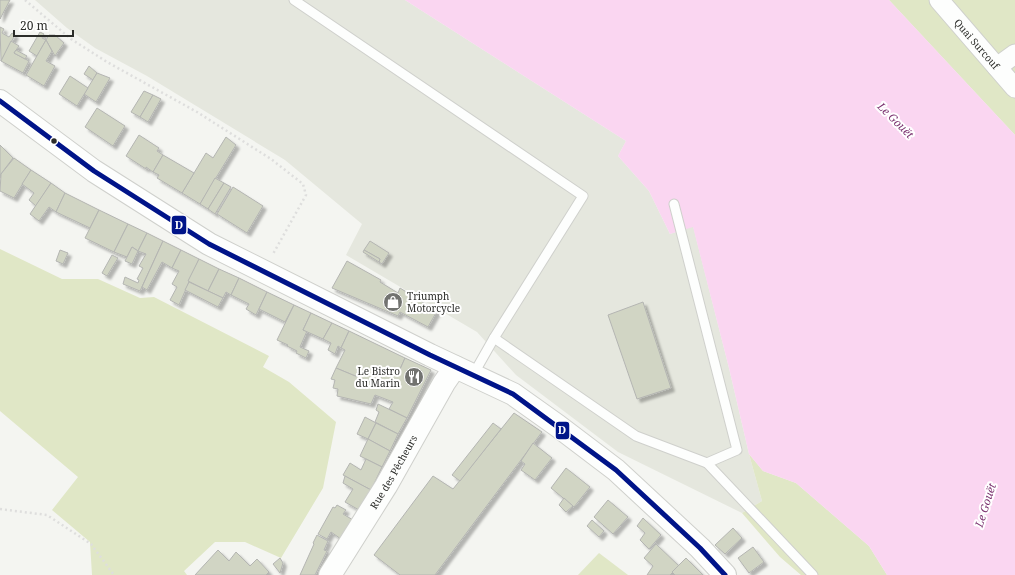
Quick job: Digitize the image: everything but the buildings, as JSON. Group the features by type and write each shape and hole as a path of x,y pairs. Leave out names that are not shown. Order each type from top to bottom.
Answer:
{"street":[{"name":"Quai Surcouf","path":"938,0 1015,88"},
{"path":"997,67 1015,54"},
{"path":"0,101 94,171 209,244 263,272 513,394 616,470 700,548 725,575"},
{"name":"Rue des Pêcheurs","path":"330,575 386,486 444,383 464,371"}],"lane":[{"path":"294,0 583,196 494,338 464,371"},
{"path":"674,204 737,450 707,463"},
{"path":"494,338 636,436 707,463 813,575"}],"path":[{"path":"25,0 71,38 107,62 204,117 271,159 303,184 306,195 263,272"},
{"path":"0,509 47,515 91,544 114,575"}],"shaded area":[{"path":"35,0 405,0 626,141 618,156 649,191 670,234 693,226 762,501 742,513 618,452 516,375 477,332 346,255 362,224 285,160 147,76 95,48 67,28"}],"green space":[{"path":"889,0 1015,0 1015,135"},
{"path":"0,249 62,279 98,279 140,298 154,297 269,356 263,367 289,382 336,422 323,488 281,558 245,542 215,542 184,571 187,575 92,575 90,542 52,510 78,477 0,411"},
{"path":"749,454 763,471 796,483 869,546 887,575 801,575 780,557 742,513 762,501"},
{"path":"599,553 628,575 578,575"}],"water":[{"name":"Le Gouët","path":"405,0 889,0 1015,135 1015,575 887,575 869,546 796,483 763,471 749,454 693,227 670,234 649,191 618,156 626,141"}],"transit line":[{"name":"D","path":"0,101 94,171 209,244 430,355 513,394 616,470 700,548 725,575"}],"place":[{"name":"Triumph Motorcycle","path":"393,302"},
{"name":"Le Bistro du Marin","path":"414,377"}]}
